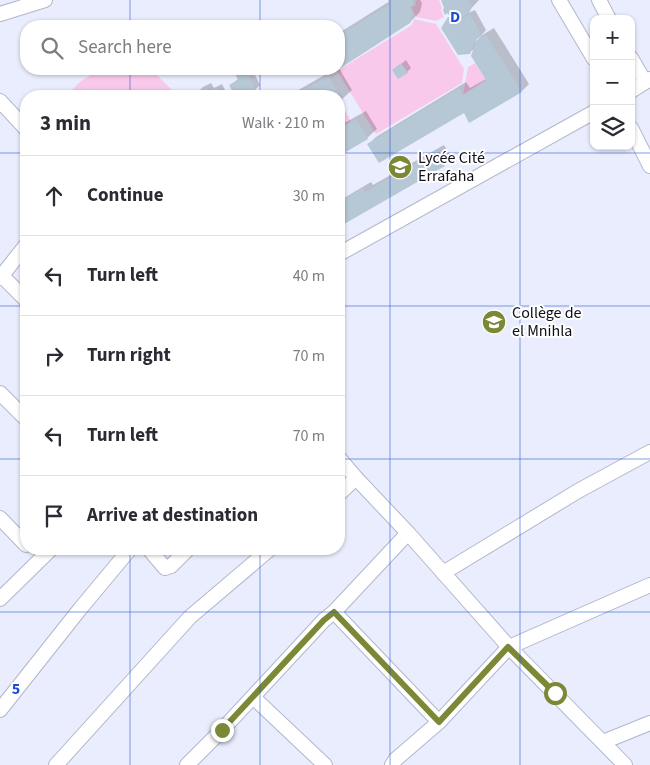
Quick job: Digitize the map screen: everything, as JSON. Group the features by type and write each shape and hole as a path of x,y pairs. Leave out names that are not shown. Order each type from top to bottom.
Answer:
{"street":[{"path":"0,14 44,0"},
{"path":"559,0 590,52"},
{"path":"599,0 607,15"},
{"path":"632,60 647,81 635,88"},
{"path":"0,101 20,123"},
{"path":"345,251 590,114"},
{"path":"635,136 650,166"},
{"path":"20,252 1,276 20,294"},
{"path":"0,393 20,413"},
{"path":"443,573 578,491 650,452"},
{"path":"345,465 408,533 508,647 625,765"},
{"path":"345,488 356,478"},
{"path":"0,518 20,539"},
{"path":"187,765 408,533"},
{"path":"36,555 41,560"},
{"path":"0,600 18,580 46,555"},
{"path":"0,710 125,555"},
{"path":"154,555 165,568 171,566 182,555"},
{"path":"56,765 190,617 263,555"},
{"path":"396,763 439,722 508,647 650,585"},
{"path":"334,612 439,722"},
{"path":"253,697 325,765"},
{"path":"603,742 650,723"}],"shaded area":[{"path":"417,0 439,0 444,17 436,21 416,17 411,7 416,5 415,2"},
{"path":"414,19 436,24 464,69 462,83 376,134 339,75 345,75 345,66 412,25"},
{"path":"475,63 486,80 463,95 468,67"},
{"path":"91,75 157,75 172,90 72,90"},
{"path":"345,111 351,121 345,125"}],"building":[{"path":"388,0 413,0 414,4 410,7 413,13 410,23 345,65 345,31 390,4"},
{"path":"441,0 468,0 472,7 469,13 459,19 447,13 445,15"},
{"path":"470,14 482,36 475,40 470,54 458,55 441,28 448,17 458,21"},
{"path":"486,35 522,92 469,123 464,113 379,163 367,144 459,88 463,95 486,80 471,56 476,41"},
{"path":"401,63 408,73 398,79 392,70"},
{"path":"236,75 249,75 256,90 232,90 229,85 238,80"},
{"path":"328,76 336,90 303,90"},
{"path":"356,119 368,139 345,152 345,125"},
{"path":"436,151 445,166 345,224 345,198 363,188 365,192"}],"place":[{"name":"Lycée Cité Errafaha","path":"400,167"},
{"name":"Collège de el Mnihla","path":"494,322"}],"route":[{"path":"222,730 324,620 334,612 439,722 508,647 555,693"}]}
